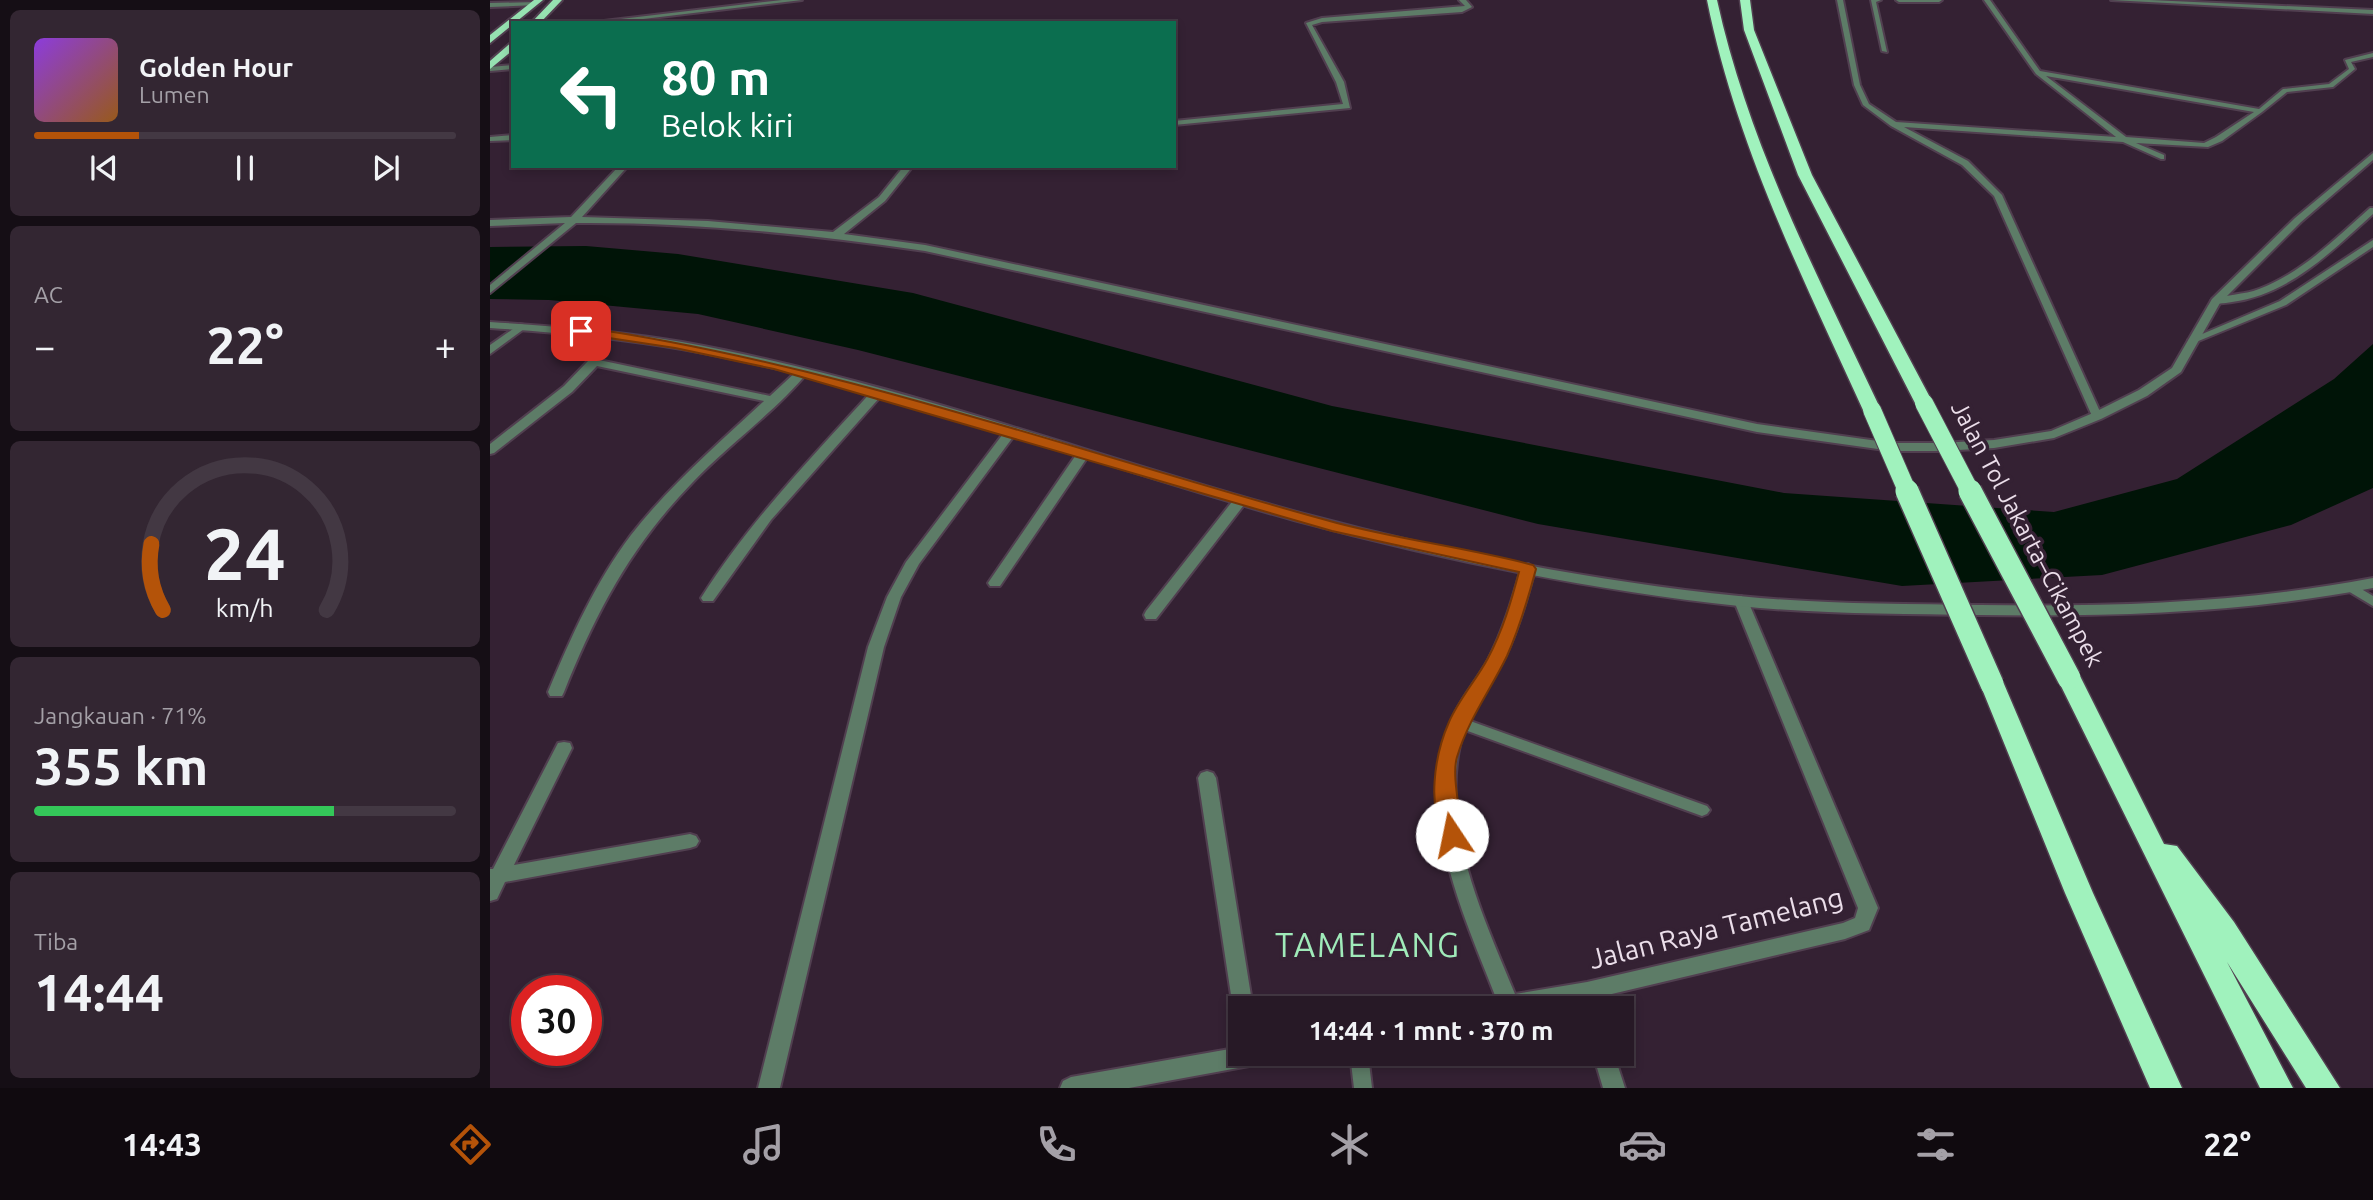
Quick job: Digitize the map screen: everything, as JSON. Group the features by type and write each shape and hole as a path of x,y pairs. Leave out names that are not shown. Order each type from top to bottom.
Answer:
{"highway":[{"path":"537,21 558,0"},
{"path":"1713,0 1728,69 1765,172 1992,684 2079,893 2166,1088"},
{"name":"Jalan Tol Jakarta–Cikampek","path":"1745,0 1749,30 1805,175 2069,678 2129,802 2277,1088"},
{"path":"513,21 537,1"},
{"path":"490,40 511,23"},
{"path":"490,67 511,46"},
{"path":"2129,802 2224,931 2323,1088"}],"street":[{"path":"608,21 799,0"},
{"path":"1176,123 1347,106 1340,82 1308,24 1322,20 1462,10 1469,7 1462,0"},
{"path":"490,5 537,1"},
{"path":"490,139 511,137"},
{"path":"490,223 573,221 764,228 837,234 925,248 1744,425 1892,447 1994,444 2054,434 2143,393 2177,370 2216,301 2298,220 2373,156"},
{"path":"490,290 573,221 622,168"},
{"path":"837,234 882,199 907,168"},
{"path":"490,325 581,331 712,351 877,393 1240,501 1386,540 1528,569 1741,601 1856,608 2113,613 2229,606 2373,583"},
{"path":"490,351 520,327"},
{"path":"581,331 589,343 594,362"},
{"path":"594,362 774,400"},
{"path":"490,450 568,389 594,362"},
{"path":"556,692 584,622 650,521 685,481 802,372"},
{"path":"708,598 738,549 763,518 877,393"},
{"path":"769,1088 876,646 894,597 913,562 1010,433"},
{"path":"995,583 1083,455"},
{"path":"1151,615 1240,501"},
{"path":"1496,996 1464,881 1445,798 1446,761 1459,722 1497,658 1515,617 1528,569"},
{"name":"Jalan Raya Tamelang","path":"1605,996 1845,931 1862,924 1868,908 1741,601"},
{"path":"493,882 564,748"},
{"path":"1207,778 1242,996"},
{"path":"493,882 690,841"},
{"path":"1072,1088 1117,1084 1228,1060"},
{"path":"1608,1066 1614,1088"}],"lane":[{"path":"1840,0 1862,99 1866,106 1965,163 1998,195 2097,416"},
{"path":"1878,0 1873,1 1885,51"},
{"path":"1899,0 1939,0"},
{"path":"1987,0 2038,73 2123,139 2161,157"},
{"path":"2114,0 2373,12"},
{"path":"1894,124 2204,145 2219,139 2287,89 2331,86 2352,69 2347,61 2373,55"},
{"path":"490,67 511,67"},
{"path":"2038,73 2260,111"},
{"path":"2216,301 2244,300 2277,288 2373,211"},
{"path":"2193,340 2283,303 2373,243"},
{"path":"2353,588 2373,601"},
{"path":"1459,722 1702,810"},
{"path":"1360,1066 1363,1088"}],"shaded area":[{"path":"586,246 678,254 913,293 1332,406 1784,493 2054,512 2177,479 2334,379 2373,344 2373,488 2291,525 2102,575 1902,586 1538,524 858,350 698,314 549,300 490,299 490,247"}],"district":[{"name":"TAMELANG","path":"1368,945"}],"route":[{"path":"581,331 675,344 776,366 1337,528 1528,569 1515,617 1497,658 1459,722 1446,761 1445,798 1452,835"}]}
